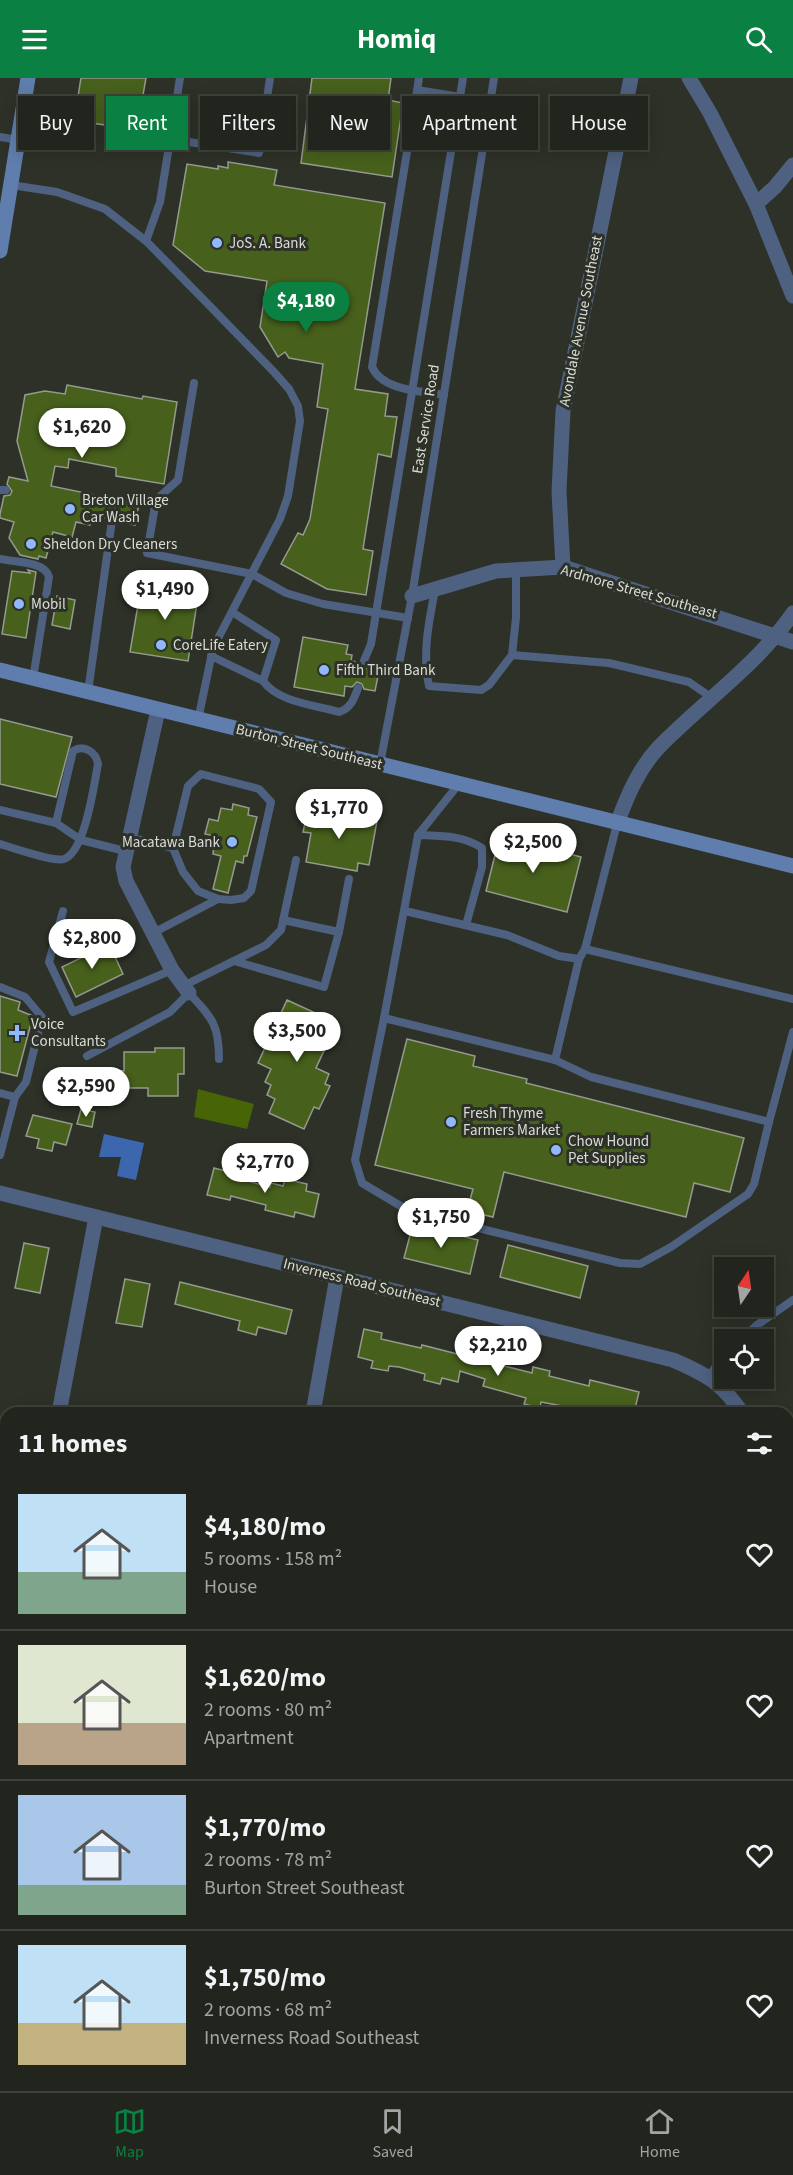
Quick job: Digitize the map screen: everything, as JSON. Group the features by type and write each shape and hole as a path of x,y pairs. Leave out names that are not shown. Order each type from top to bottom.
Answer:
{"main road":[{"path":"24,96 27,78"},
{"path":"0,251 4,201 11,185 18,140"},
{"name":"Burton Street Southeast","path":"0,670 793,866"}],"street":[{"name":"Avondale Avenue Southeast","path":"563,567 559,491 563,411 631,78"},
{"path":"689,78 710,113 756,204 793,296"},
{"path":"756,204 775,187 793,165"},
{"name":"Ardmore Street Southeast","path":"412,596 496,571 563,567 793,642"},
{"path":"617,824 626,797 659,748 777,636 793,613"},
{"path":"158,710 126,844 124,874 172,970 186,989"},
{"name":"Inverness Road Southeast","path":"0,1193 673,1360 709,1376 726,1390 738,1407"},
{"path":"60,1407 96,1217"},
{"path":"314,1407 337,1277"}],"lane":[{"path":"177,96 180,78"},
{"path":"188,142 259,153 270,78"},
{"path":"419,78 372,367 379,377 410,389 444,395"},
{"path":"460,96 463,78"},
{"name":"East Service Road","path":"380,764 412,596 494,78"},
{"path":"417,90 454,96"},
{"path":"0,137 18,140"},
{"path":"146,241 160,202 168,150"},
{"path":"363,663 370,644 451,150"},
{"path":"11,185 57,192 105,209 146,241 274,372 289,389 298,406 300,421 288,496 280,519 211,656 198,720"},
{"path":"194,383 178,480 156,500 147,553 252,574 286,593 323,604 408,618"},
{"path":"88,692 112,520"},
{"path":"0,559 42,566 49,577 33,679"},
{"path":"435,590 426,650 425,669 429,686 482,690 489,685 512,655 516,618 516,569"},
{"path":"232,612 276,640 262,681"},
{"path":"512,655 609,663 689,682 712,698"},
{"path":"211,656 262,681 270,691 283,697 339,712 346,709 352,702 358,688"},
{"path":"0,844 63,859 70,854 81,840 98,764 95,756 87,749 78,748 73,751 56,823"},
{"path":"201,774 259,789 271,802 251,891 244,898 218,899 198,891 189,882 173,848 188,786 201,774"},
{"path":"458,784 418,835 355,1160 362,1183 409,1211 620,1263 640,1264 671,1248 748,1194 754,1184 793,1032"},
{"path":"0,810 56,823 81,840 173,848"},
{"path":"555,1060 579,959 585,949 617,824"},
{"path":"418,835 459,837 470,840 482,848 482,867 466,925"},
{"path":"87,1056 170,1012 186,989 266,945 281,930 296,860"},
{"path":"234,961 324,987 327,985 349,879"},
{"path":"153,933 218,899"},
{"path":"63,911 49,962 73,1012 172,970"},
{"path":"405,911 507,934 560,956 579,959"},
{"path":"283,920 339,932"},
{"path":"585,949 793,999"},
{"path":"0,987 25,997 42,1017 26,1082 15,1097 2,1132 0,1155"},
{"path":"186,989 213,1019 219,1034 219,1059"},
{"path":"384,1018 555,1060 591,1077 770,1122"},
{"path":"0,1093 15,1097"},
{"path":"752,1329 793,1300"},
{"path":"709,1376 714,1369"}],"green space":[{"path":"198,1089 254,1104 247,1129 194,1117"}],"water":[{"path":"104,1134 144,1143 136,1180 117,1176 121,1157 99,1157"}],"building":[{"path":"81,78 146,78 143,96 106,96 106,125 94,124 94,96 78,96"},
{"path":"312,78 391,78 389,96 310,96"},
{"path":"390,100 402,103 392,177 301,163 308,109 308,150 390,150"},
{"path":"228,162 277,170 274,185 385,203 355,389 388,394 385,416 397,417 391,457 378,454 363,549 373,551 366,595 327,589 281,564 298,533 303,535 310,519 328,409 317,407 323,364 289,358 285,352 278,357 260,327 267,281 205,271 173,245 187,164 218,169 218,166 228,168"},
{"path":"67,385 142,399 143,396 177,402 164,484 116,476 116,468 69,459 68,468 55,466 51,486 139,504 135,525 118,521 113,514 106,518 91,515 90,525 76,522 72,537 53,532 46,558 39,556 38,559 20,555 9,538 14,522 0,518 0,514 4,496 10,495 12,491 7,484 9,477 28,481 17,441 25,395 45,391 65,394"},
{"path":"28,570 36,572 26,638 2,634 12,571 30,573"},
{"path":"142,581 199,590 188,661 130,652"},
{"path":"57,596 75,600 70,629 52,625"},
{"path":"303,637 348,645 346,654 352,655 351,661 357,662 361,669 366,668 369,664 380,666 375,691 364,689 362,684 357,682 352,687 345,686 344,696 294,687"},
{"path":"0,719 72,737 56,797 0,784"},
{"name":"Macatawa Bank","path":"233,804 249,808 248,815 257,817 247,856 244,856 243,863 236,861 228,893 213,889 221,856 213,854 215,836 205,834 209,819 218,821 221,808 232,810"},
{"path":"308,809 377,821 369,865 358,863 357,871 306,862 311,833 303,832"},
{"path":"500,835 581,857 567,912 486,891"},
{"path":"109,944 123,974 76,997 62,967"},
{"path":"0,996 20,1002 18,1010 33,1016 17,1076 0,1072"},
{"path":"287,1000 337,1023 316,1068 329,1074 325,1084 330,1086 319,1109 314,1107 304,1129 269,1113 275,1099 267,1095 271,1085 265,1082 271,1069 258,1063"},
{"path":"407,1039 475,1056 473,1066 527,1079 526,1083 744,1138 730,1192 694,1183 686,1217 504,1172 493,1217 467,1211 473,1189 375,1165"},
{"path":"155,1048 184,1048 184,1074 178,1074 178,1096 148,1096 148,1088 119,1088 119,1071 124,1071 124,1052 155,1052"},
{"path":"81,1109 95,1112 92,1127 77,1124"},
{"path":"33,1115 72,1124 66,1145 54,1142 52,1151 37,1148 39,1139 26,1136"},
{"path":"214,1168 237,1174 236,1178 270,1187 271,1183 283,1186 285,1179 307,1184 306,1191 319,1194 314,1217 295,1212 294,1217 265,1210 266,1205 231,1196 230,1200 207,1195"},
{"path":"413,1224 478,1240 470,1274 404,1258"},
{"path":"24,1243 49,1248 40,1293 15,1288"},
{"path":"508,1245 588,1266 580,1298 500,1277"},
{"path":"125,1279 150,1284 142,1327 116,1323"},
{"path":"180,1282 292,1310 286,1334 258,1327 256,1335 238,1330 240,1321 175,1304"},
{"path":"364,1329 382,1333 381,1339 421,1348 422,1345 532,1373 533,1367 550,1371 549,1376 589,1386 590,1380 639,1392 635,1407 567,1407 541,1402 540,1407 536,1407 524,1404 526,1398 483,1386 485,1379 460,1371 458,1382 442,1378 440,1384 424,1380 425,1374 399,1367 389,1366 388,1371 371,1368 373,1361 358,1357"}],"place":[{"name":"JoS. A. Bank","path":"217,243"},
{"name":"Breton Village Car Wash","path":"70,509"},
{"name":"Sheldon Dry Cleaners","path":"31,544"},
{"name":"Mobil","path":"19,604"},
{"name":"CoreLife Eatery","path":"161,645"},
{"name":"Fifth Third Bank","path":"324,670"},
{"name":"Macatawa Bank","path":"232,842"},
{"name":"Voice Consultants","path":"17,1033"},
{"name":"Fresh Thyme Farmers Market","path":"451,1122"},
{"name":"Chow Hound Pet Supplies","path":"556,1150"}]}
